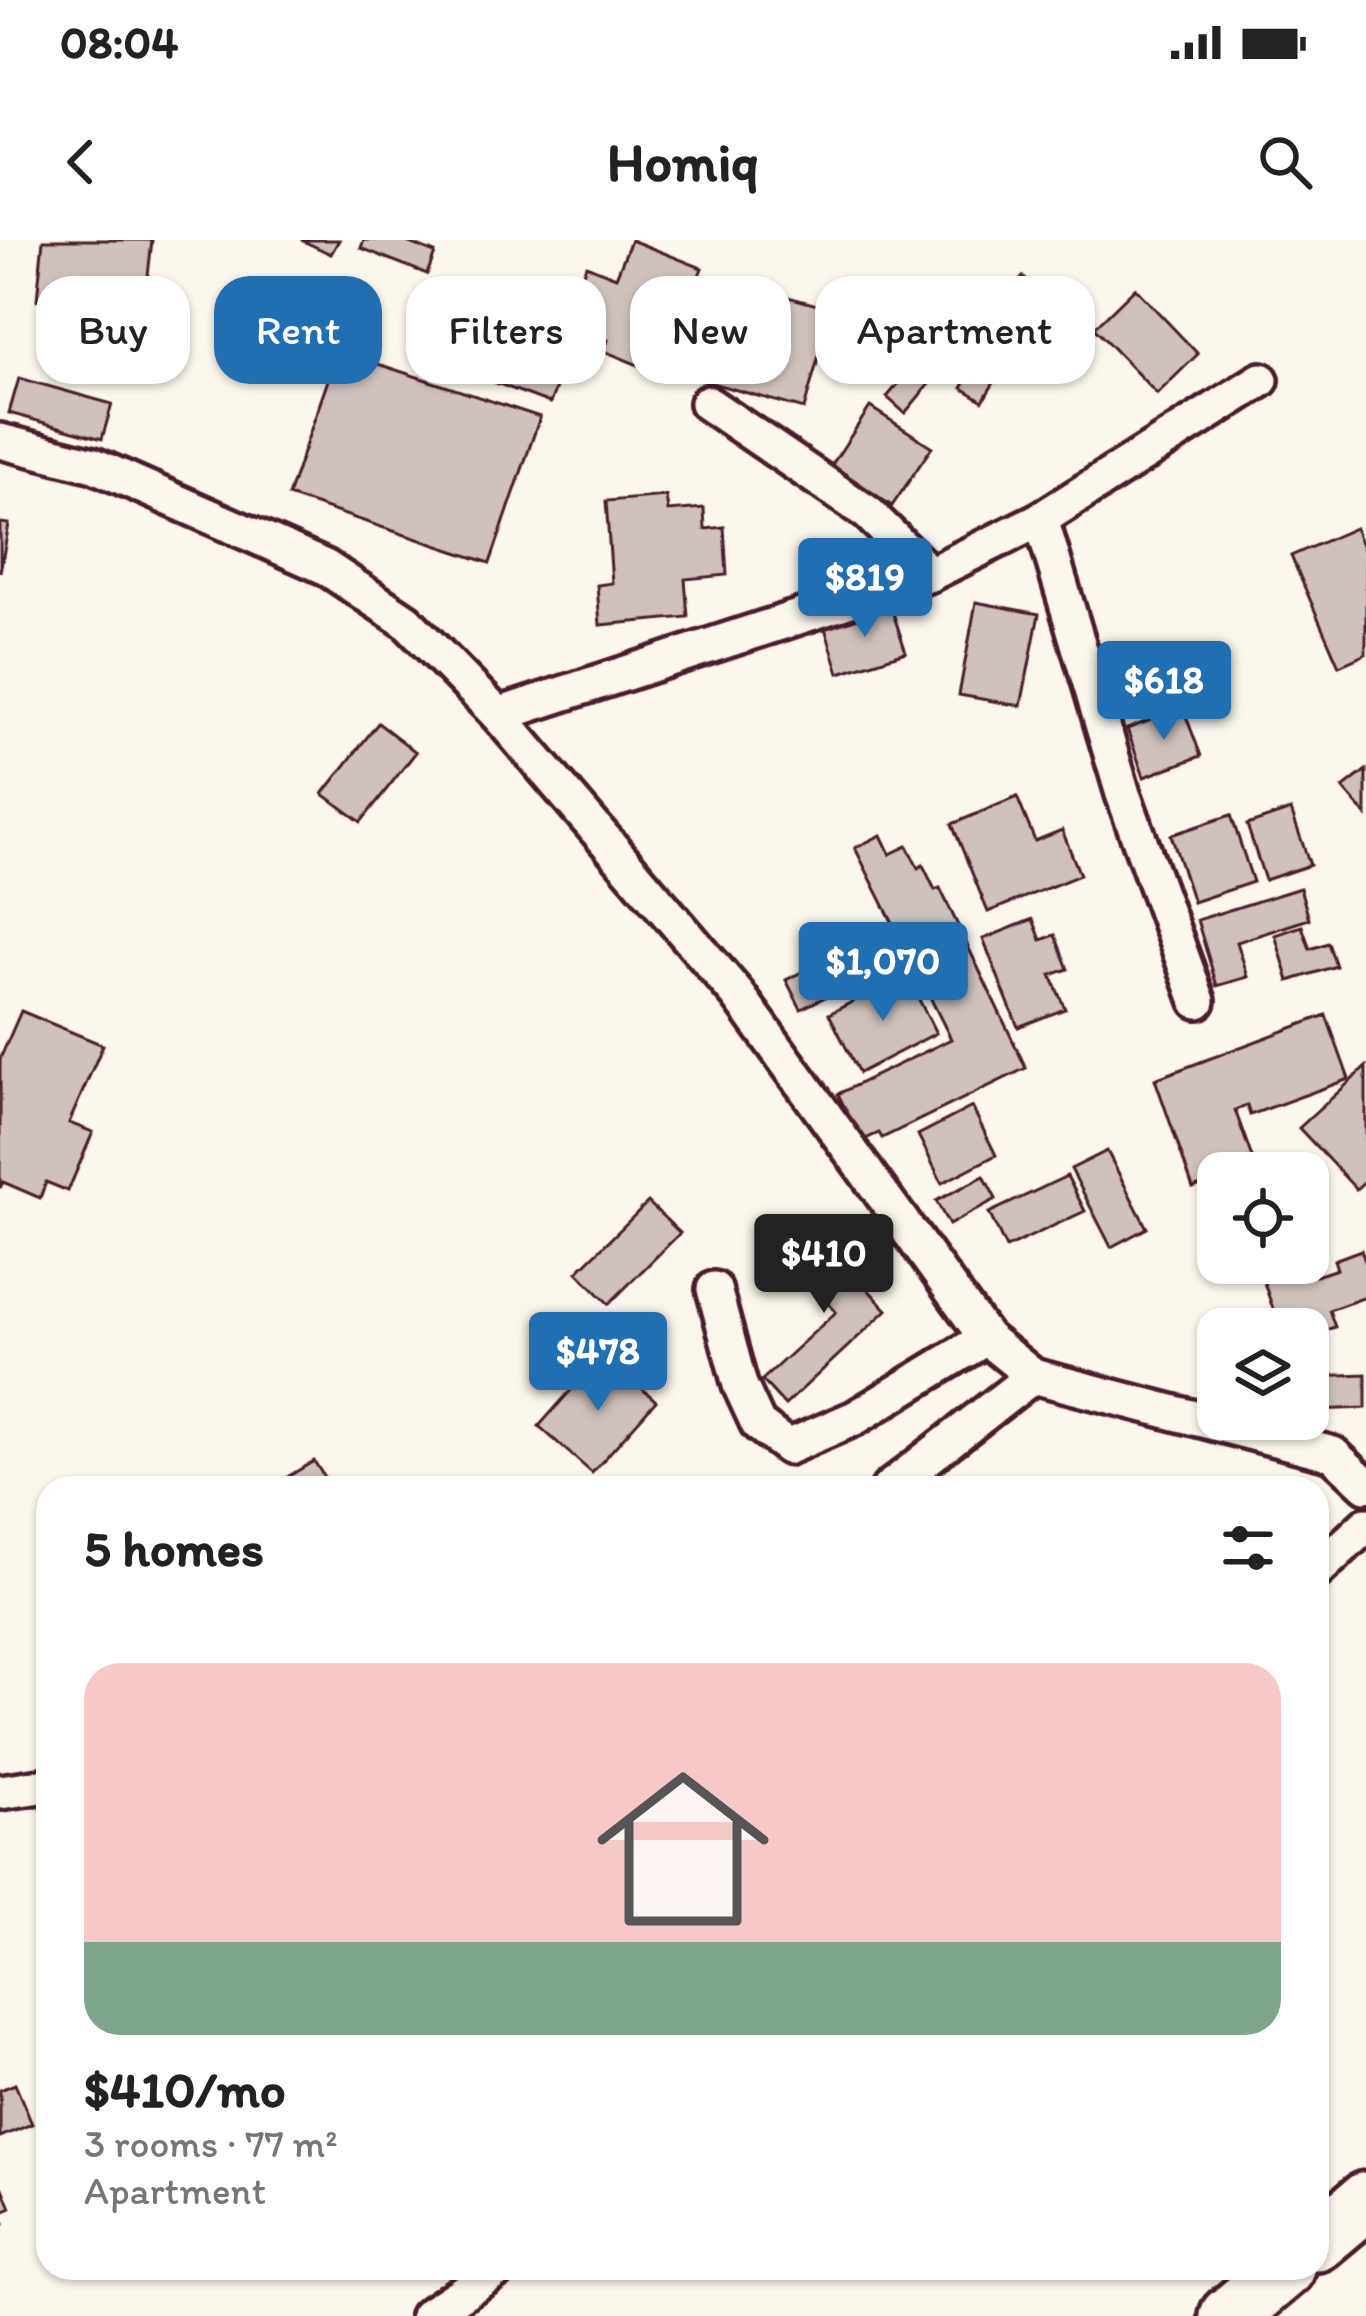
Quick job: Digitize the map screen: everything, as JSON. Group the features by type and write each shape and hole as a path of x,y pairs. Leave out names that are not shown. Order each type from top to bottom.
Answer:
{"highway":[{"path":"1329,2232 1366,2201"},
{"path":"1229,2316 1272,2280"}],"street":[{"path":"498,715 930,574 1041,519 1261,380"},
{"path":"707,403 868,513 930,574"},
{"path":"0,441 94,465 325,567 406,621 498,715 738,994 986,1338 1033,1376 1333,1454 1366,1485"},
{"path":"1041,519 1123,794 1198,1001"},
{"path":"715,1289 740,1385 758,1424 788,1448 855,1418 986,1338"},
{"path":"904,1476 1033,1376"},
{"path":"1329,1560 1366,1525"},
{"path":"0,1792 36,1787"},
{"path":"428,2316 482,2280"}],"building":[{"path":"43,240 152,240 148,276 39,276"},
{"path":"301,240 339,240 331,254"},
{"path":"364,240 402,240 435,253 427,274 361,248"},
{"path":"631,240 702,268 699,276 630,276 630,362 606,352 606,276 582,276 586,265 616,277"},
{"path":"1135,288 1198,354 1157,394 1095,327"},
{"path":"791,298 815,304 815,370 804,409 715,384 791,384"},
{"path":"382,365 406,373 406,384 439,384 540,417 490,563 288,496 327,384 382,384"},
{"path":"19,378 112,404 102,439 9,413"},
{"path":"499,384 557,384 550,403"},
{"path":"898,384 929,384 905,413 887,397"},
{"path":"964,384 993,384 983,401 962,388"},
{"path":"870,407 932,447 892,506 831,466"},
{"path":"666,496 668,511 704,508 705,529 724,527 727,575 685,579 688,617 600,625 597,585 612,583 606,501"},
{"path":"0,523 9,524 0,572"},
{"path":"1355,528 1366,555 1366,654 1339,666 1291,556"},
{"path":"976,602 1039,614 1021,706 959,695"},
{"path":"891,607 906,652 839,673 825,628"},
{"path":"1183,708 1201,756 1144,777 1127,729"},
{"path":"378,723 416,752 361,822 323,794"},
{"path":"1366,770 1366,815 1343,788"},
{"path":"1017,797 1035,841 1062,830 1080,875 988,912 952,824"},
{"path":"1291,810 1310,865 1265,880 1247,825"},
{"path":"1231,815 1253,882 1193,902 1171,835"},
{"path":"881,835 890,854 907,846 935,890 940,888 1026,1068 882,1138 879,1133 861,1141 838,1094 951,1039 855,848"},
{"path":"1300,888 1309,919 1237,942 1248,977 1217,986 1197,920"},
{"path":"1033,919 1041,940 1055,935 1068,969 1051,975 1065,1009 1018,1027 983,939"},
{"path":"1302,926 1310,949 1328,943 1336,966 1289,981 1275,935"},
{"path":"876,935 891,964 801,1009 786,980"},
{"path":"906,974 936,1033 859,1073 829,1014"},
{"path":"21,1011 103,1045 69,1123 93,1132 68,1191 46,1182 40,1198 3,1182 0,1188 0,1059"},
{"path":"1326,1015 1349,1079 1250,1115 1247,1105 1235,1110 1250,1152 1197,1152 1197,1187 1193,1188 1155,1079"},
{"path":"1366,1067 1366,1180 1356,1189 1329,1160 1329,1152 1321,1152 1299,1128"},
{"path":"972,1107 996,1155 942,1183 918,1135"},
{"path":"1107,1151 1147,1228 1111,1247 1071,1169"},
{"path":"984,1176 996,1199 949,1225 936,1201"},
{"path":"1067,1176 1085,1211 1006,1248 989,1213"},
{"path":"648,1202 680,1233 609,1304 577,1272"},
{"path":"811,1228 887,1310 785,1405 762,1380 836,1312 783,1254"},
{"path":"1361,1250 1366,1297 1329,1310 1273,1308 1264,1284 1329,1284 1329,1272 1337,1269 1334,1260"},
{"path":"603,1354 656,1401 592,1473 539,1426"},
{"path":"1366,1374 1366,1408 1329,1409 1329,1375"},
{"path":"314,1461 323,1476 289,1476"},
{"path":"15,2084 32,2124 0,2137 0,2090"},
{"path":"3,2188 11,2208 0,2213 0,2189"}]}
